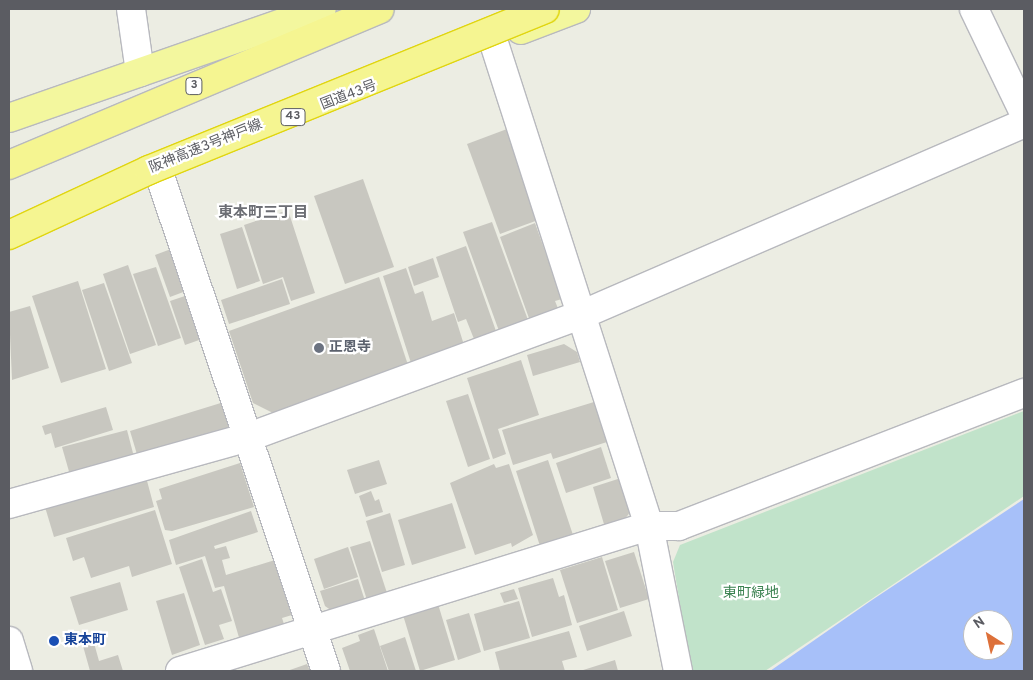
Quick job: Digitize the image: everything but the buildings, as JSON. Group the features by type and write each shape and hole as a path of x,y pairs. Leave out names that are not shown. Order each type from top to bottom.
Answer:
{"highway":[{"path":"9,118 322,9"},
{"name":"3","path":"9,165 380,9"},
{"name":"阪神高速3号神戸線","path":"9,235 148,170 545,9"},
{"name":"国道43号","path":"9,222 158,170 576,9"}],"street":[{"path":"131,9 140,72"},
{"path":"974,9 1024,114"},
{"path":"494,40 649,526 678,671"},
{"path":"9,504 246,438 582,315 1024,123"},
{"path":"158,170 246,438 326,671"},
{"path":"180,671 649,526 679,526 1024,393"},
{"path":"9,641 18,671"}],"green space":[{"name":"東町緑地","path":"1024,411 1024,496 765,671 691,671 673,562 680,545"}],"water":[{"path":"1024,499 1024,671 770,671 872,600"}],"place":[{"name":"正恩寺","path":"319,348"},
{"name":"東本町","path":"54,641"}],"district":[{"name":"東本町三丁目","path":"263,214"}]}
